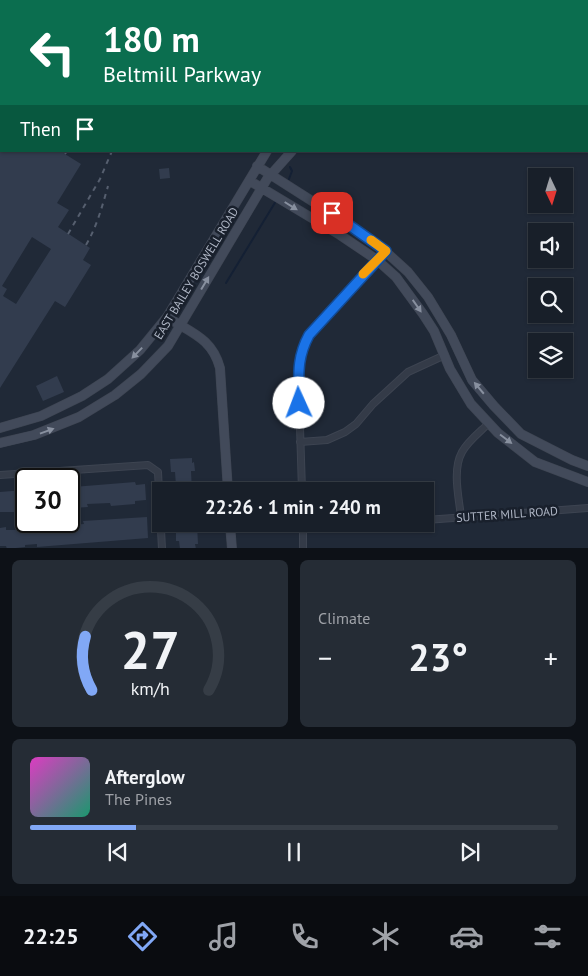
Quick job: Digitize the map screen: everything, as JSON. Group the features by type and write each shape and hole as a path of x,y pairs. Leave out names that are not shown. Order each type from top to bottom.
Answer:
{"street":[{"name":"EAST BAILEY BOSWELL ROAD","path":"0,428 55,410 95,388 130,360 150,340 167,317 266,152"},
{"name":"EAST BAILEY BOSWELL ROAD","path":"0,443 50,430 79,417 108,399 141,374 168,346 262,188 291,152"},
{"path":"257,166 348,224 386,251 408,272 428,297 458,350 472,380 500,413 521,434 588,466"},
{"path":"250,181 340,235 376,260 396,277 434,331 444,355 471,404 498,433 536,462 588,482"},
{"path":"301,482 298,363 302,348 309,335 386,251"},
{"path":"167,317 203,339 218,359 227,482"},
{"path":"300,442 327,440 344,432 356,424 373,404 408,372 458,350"},
{"path":"461,517 457,480 458,463 462,452 500,413"},
{"path":"0,475 148,465 158,472 162,548"},
{"name":"SUTTER MILL ROAD","path":"434,519 588,508"},
{"path":"231,532 232,548"},
{"path":"303,532 303,548"}],"building":[{"path":"0,152 62,152 81,164 57,203 69,210 58,227 90,248 83,260 91,265 65,307 55,301 0,388","holes":["32,237 51,249 16,304 3,296 7,289 2,286"]},
{"path":"169,168 170,178 160,179 159,169"},
{"path":"57,376 64,392 43,401 36,386"},
{"path":"192,458 195,471 191,471 192,482 176,482 175,472 171,472 170,459"},
{"path":"135,482 136,485 145,484 146,500 135,501 135,504 111,506 110,503 87,504 88,507 80,508 80,486"},
{"path":"15,491 15,512 0,512 0,492"},
{"path":"147,517 148,538 37,547 37,544 16,548 0,546 0,528 6,527 6,530 15,530 15,533 80,533 80,524 84,524 83,521"},
{"path":"176,532 197,532 198,544 195,544 196,548 180,548 179,541 176,541"}],"waterway":[{"path":"289,179 292,171 290,167"},
{"path":"226,283 276,201"}],"railway":[{"path":"68,234 100,179 112,152"},
{"path":"86,245 96,224 108,186"}],"slow traffic":[{"path":"363,274 386,251 371,240"}],"route":[{"path":"299,403 298,363 302,348 309,335 386,251 332,213"}]}
